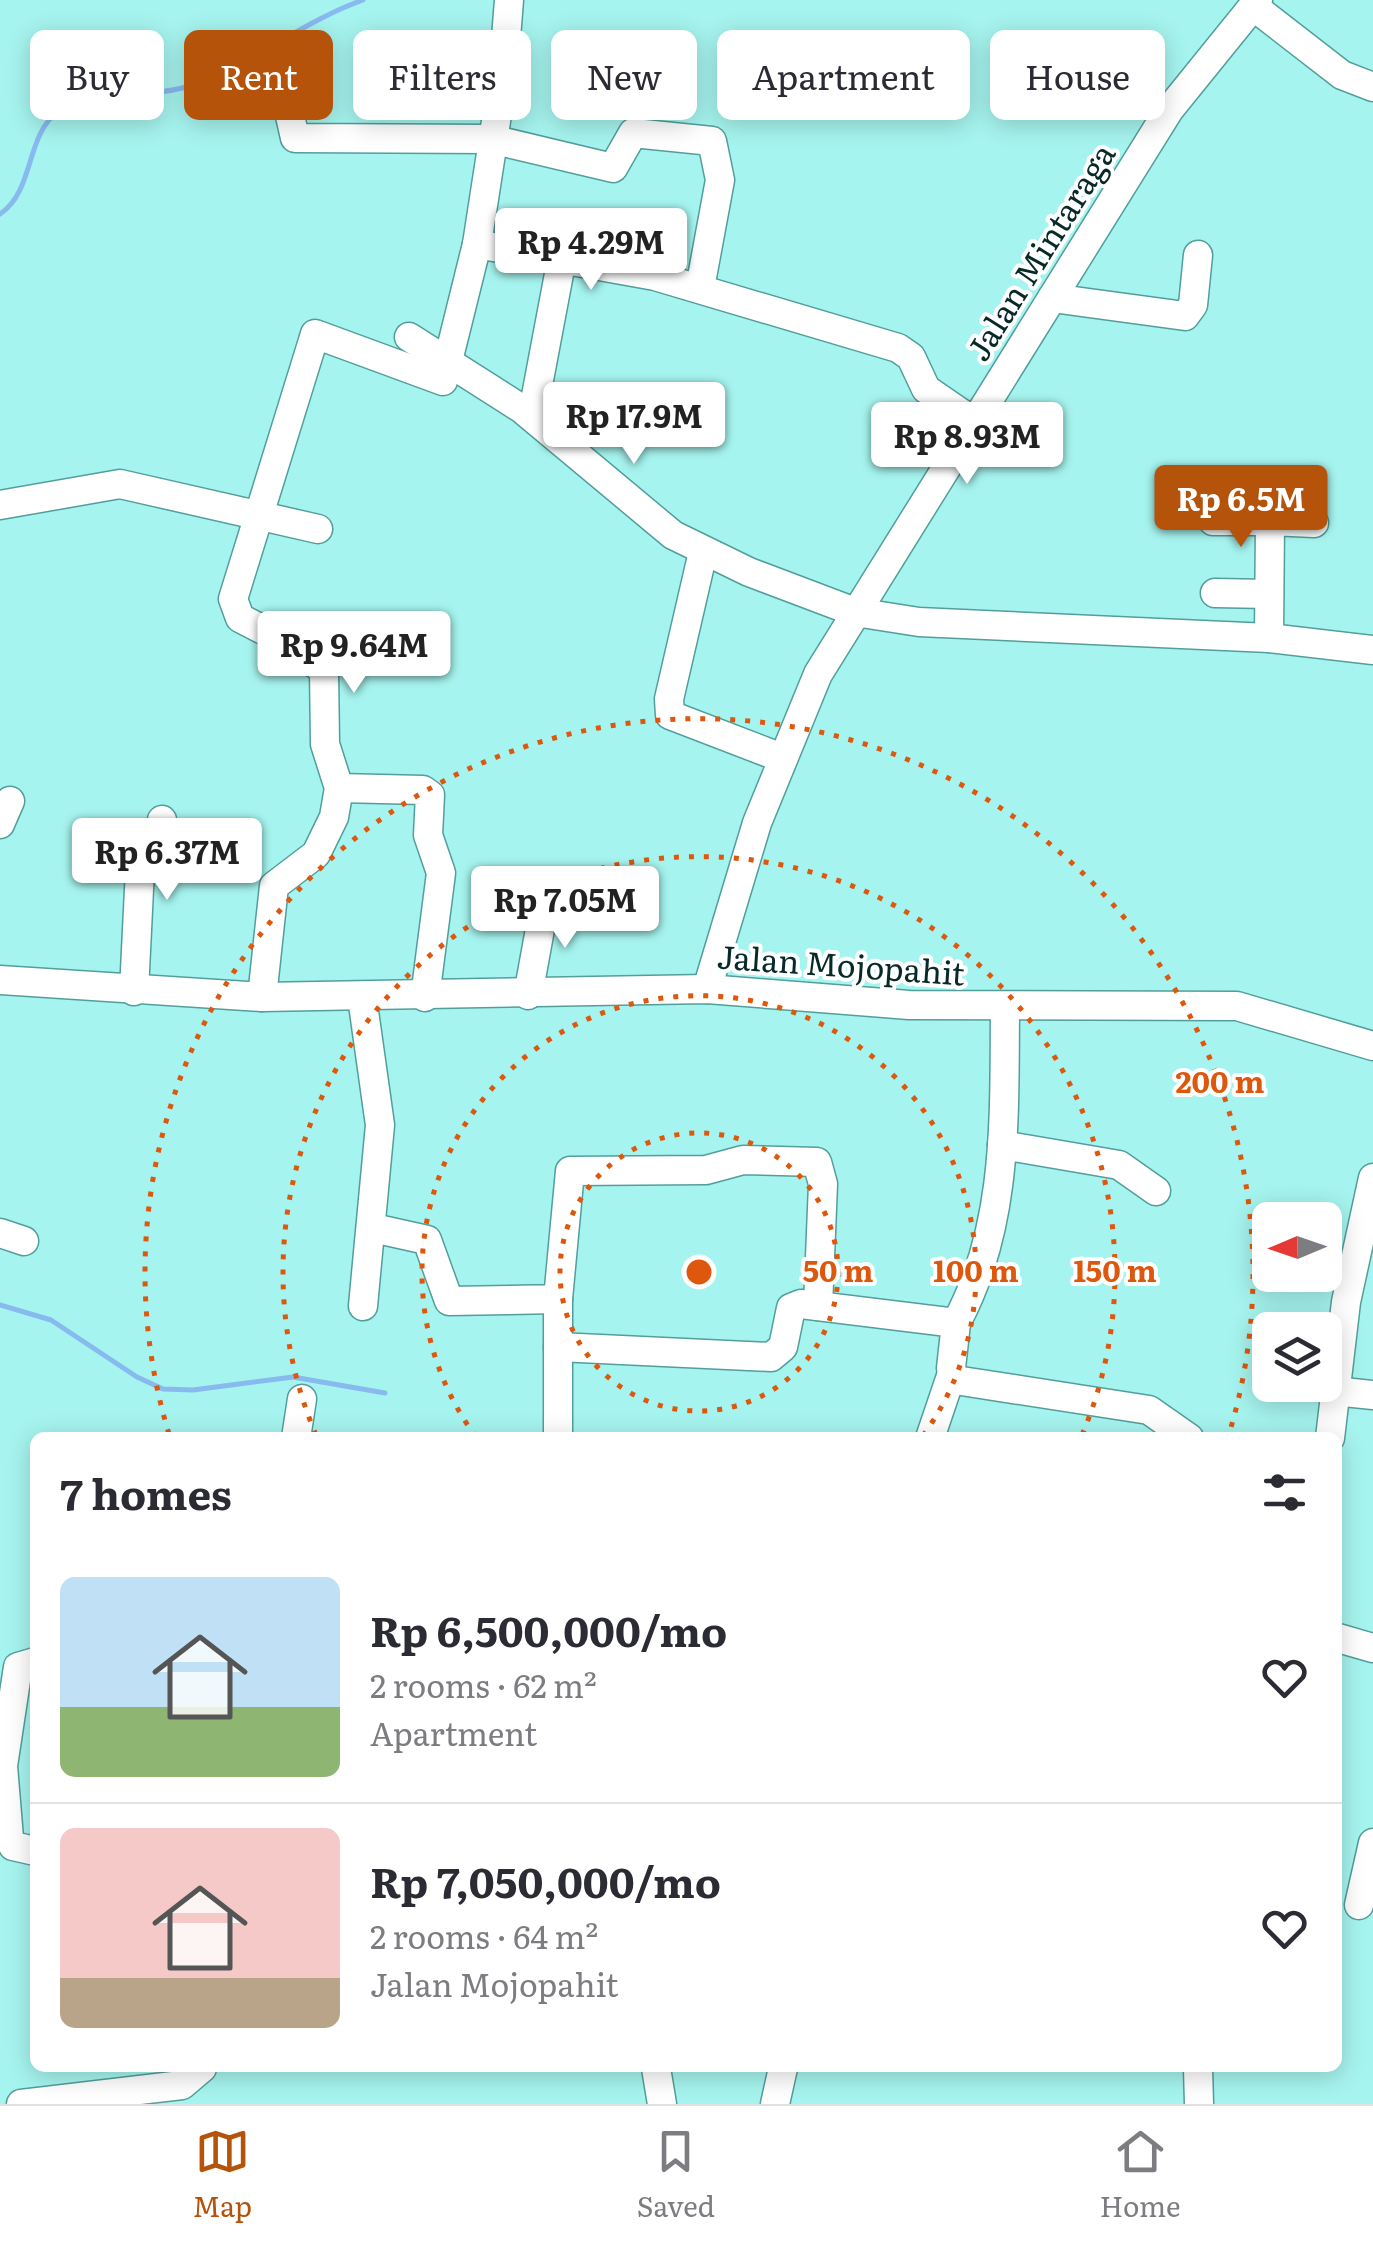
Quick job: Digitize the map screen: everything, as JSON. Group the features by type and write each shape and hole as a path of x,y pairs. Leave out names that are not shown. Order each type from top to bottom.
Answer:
{"street":[{"path":"262,997 274,886 279,878 316,854 334,817 340,788 325,744 324,670 278,637 240,618 233,607 315,334 443,381 476,244 503,76 509,0"},
{"path":"1255,3 1342,75 1373,87"},
{"name":"Jalan Mintaraga","path":"707,988 782,758 818,674 1169,110 1255,3"},
{"path":"291,120 294,138 491,139 614,168 632,133 712,141 720,180 700,288"},
{"path":"476,244 700,288 819,321 906,352 926,389 974,422"},
{"path":"1052,298 1185,316 1193,304 1198,255"},
{"path":"532,417 562,258"},
{"path":"409,336 532,417 646,516 703,552 855,612 919,622 1269,638 1373,650"},
{"path":"0,505 120,484 318,530"},
{"path":"1213,521 1314,523"},
{"path":"1269,638 1270,521"},
{"path":"703,552 669,699 670,715 782,758"},
{"path":"1214,593 1268,594"},
{"path":"340,788 423,790 430,795 428,835 440,874 425,997"},
{"path":"134,991 140,869 158,857 162,820"},
{"path":"528,995 546,896"},
{"name":"Jalan Mojopahit","path":"0,980 262,997 528,995 707,988 909,1005 1237,1006 1373,1046"},
{"path":"362,997 379,1096 372,1228 363,1306"},
{"path":"932,1432 951,1376 956,1323 992,1232 1002,1145 1005,1008"},
{"path":"1002,1145 1123,1166 1156,1191"},
{"path":"558,1432 558,1299 570,1172 706,1170 743,1160 812,1161 822,1166 818,1306"},
{"path":"1342,1340 1373,1178"},
{"path":"372,1228 427,1240 449,1301 558,1299"},
{"path":"558,1347 771,1357 782,1347 791,1308 801,1304 956,1323"},
{"path":"951,1376 963,1383 1149,1410 1181,1432"},
{"path":"1342,1392 1373,1395"},
{"path":"297,1432 302,1399"},
{"path":"1331,1432 1333,1402"},
{"path":"1342,1639 1373,1648"},
{"path":"30,1662 23,1662 18,1668 3,1766 9,1838 14,1846 30,1851"},
{"path":"1356,1904 1373,1843"},
{"path":"657,2072 662,2104"},
{"path":"775,2104 781,2072"},
{"path":"1198,2072 1200,2104"},
{"path":"22,2104 192,2086"}],"waterway":[{"path":"0,214 19,191 40,134 59,111 84,102 186,87 363,0"},
{"path":"0,1305 51,1320 137,1377 163,1389 193,1390 293,1377 385,1393"}]}
